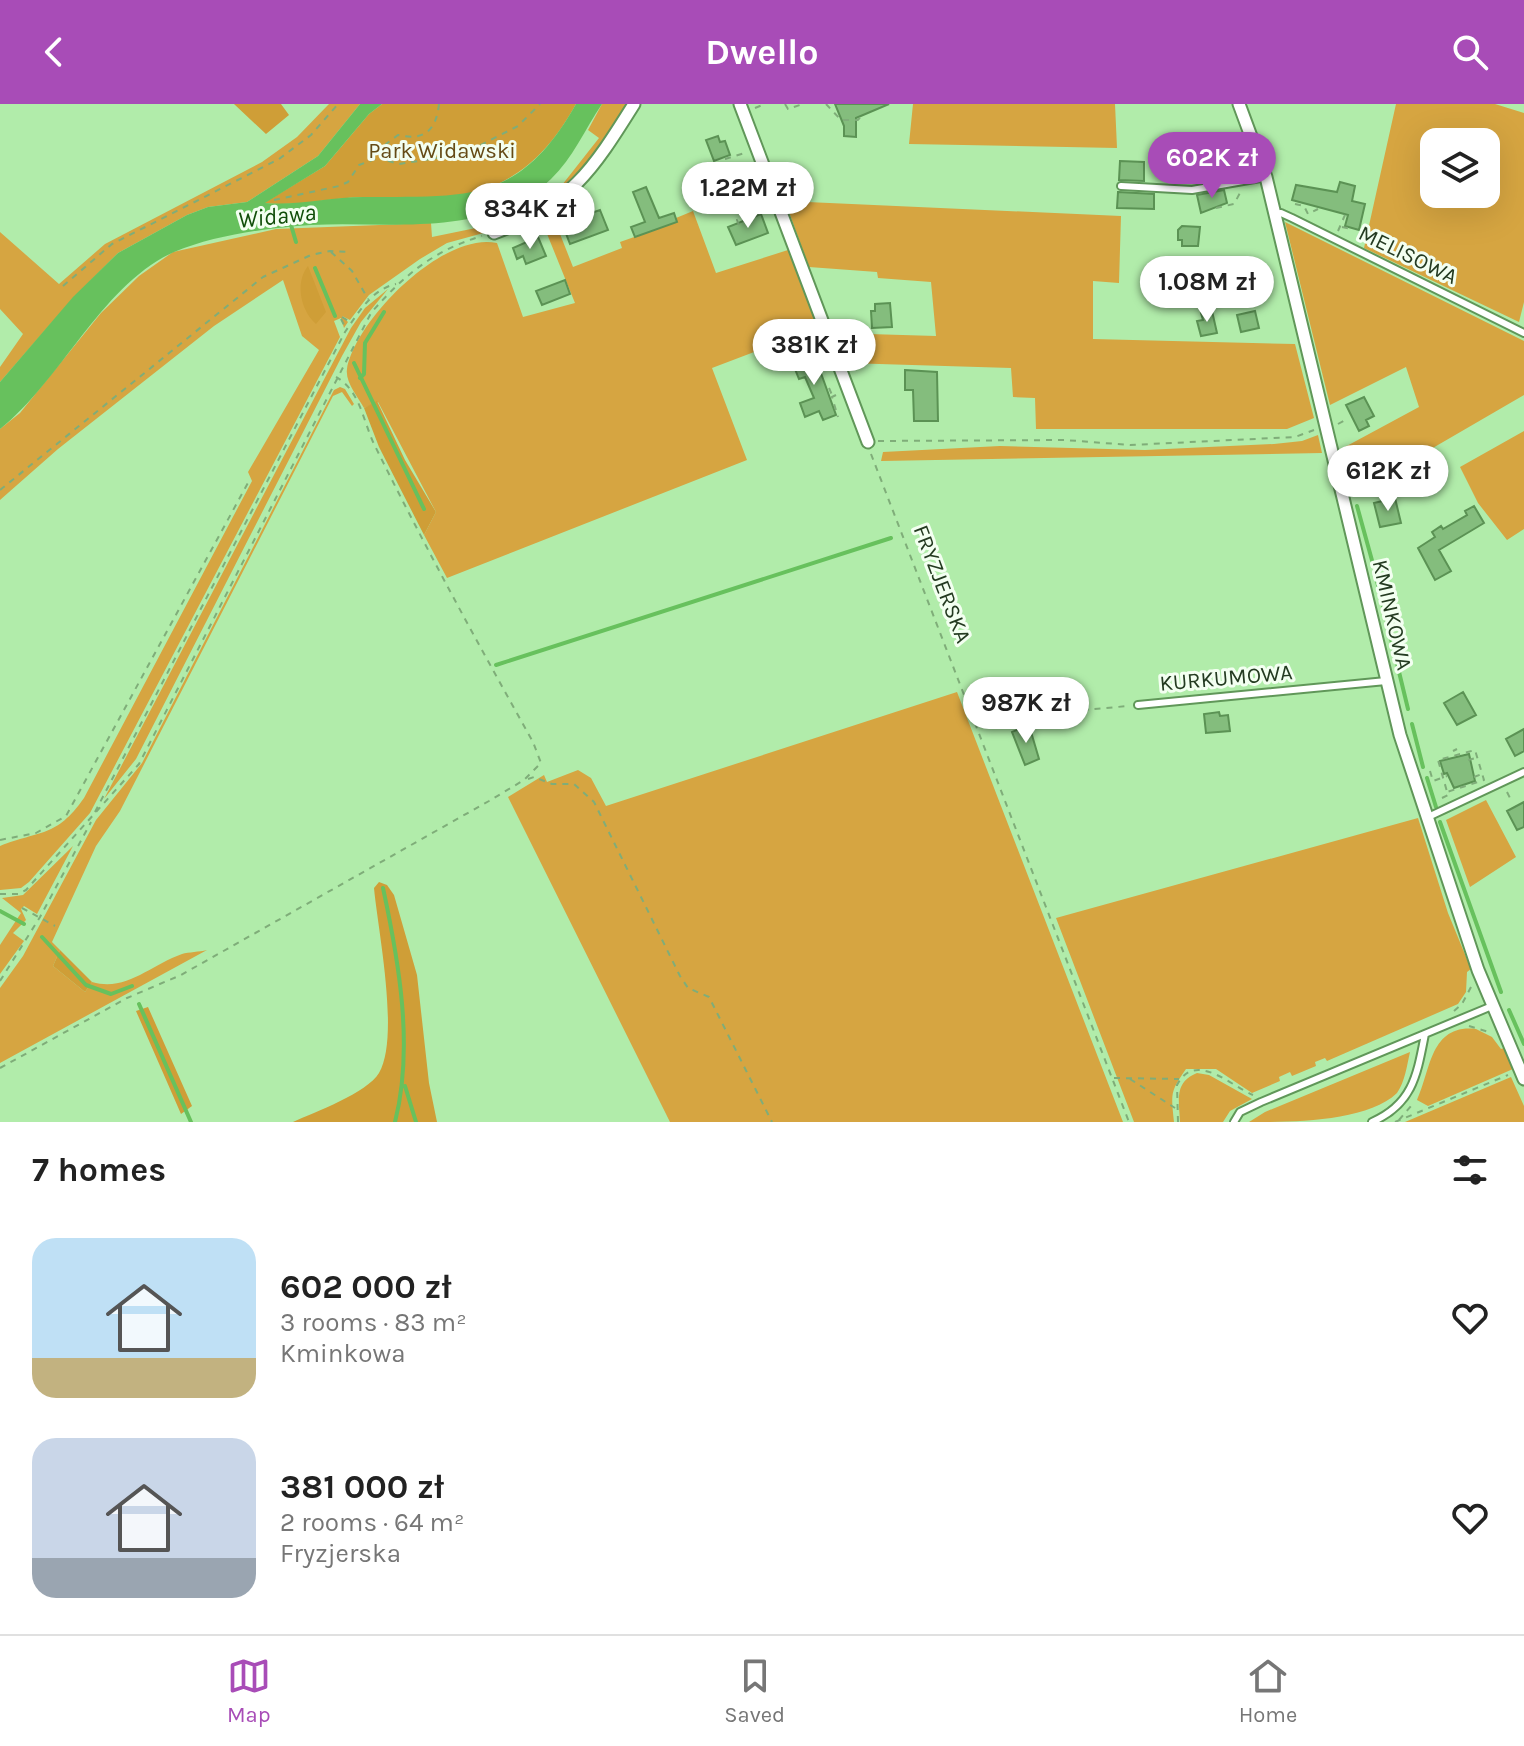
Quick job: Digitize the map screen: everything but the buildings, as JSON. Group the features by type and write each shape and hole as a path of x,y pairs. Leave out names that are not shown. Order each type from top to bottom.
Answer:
{"street":[{"path":"494,233 520,223 571,192 606,149 634,104"},
{"path":"740,104 868,442"},
{"name":"KMINKOWA","path":"1239,104 1266,177 1386,681 1426,818 1492,1006 1524,1079"}],"lane":[{"path":"1121,186 1192,190 1266,177"},
{"name":"MELISOWA","path":"1274,214 1281,213 1292,218 1524,333"},
{"name":"KURKUMOWA","path":"1138,705 1386,681"},
{"path":"1426,818 1524,772"},
{"path":"1234,1122 1240,1112 1252,1106 1492,1006"},
{"path":"1372,1122 1391,1113 1406,1099 1425,1034"}],"path":[{"path":"63,286 112,244 279,159 311,135 338,104"},
{"path":"384,156 386,144 393,137 398,135 412,139 427,132 436,119 439,104"},
{"path":"384,156 390,163 399,164 463,154 518,126 540,104"},
{"path":"785,104 788,109 803,104"},
{"path":"826,104 841,120 858,120 862,115"},
{"path":"725,159 757,148"},
{"path":"274,200 339,186 348,182 359,165 384,156"},
{"path":"1216,208 1234,204 1242,190"},
{"path":"1295,204 1304,206 1308,214 1318,209"},
{"path":"747,218 779,206"},
{"path":"739,225 737,220 762,213"},
{"path":"1344,220 1345,215"},
{"path":"1342,227 1352,229"},
{"path":"0,894 18,894 26,890 139,764 371,313 397,284 446,249 494,233"},
{"path":"330,251 352,271 368,300"},
{"path":"0,490 263,277 311,255 330,251 351,252"},
{"path":"0,981 40,917 94,816 347,330 368,300 385,286 397,284"},
{"path":"347,330 342,318 351,323"},
{"path":"336,377 346,382 360,407 371,437 418,534 533,742 541,763 524,780"},
{"path":"829,388 838,417"},
{"path":"832,397 848,390"},
{"path":"868,442 1065,440 1130,445 1295,437 1327,426"},
{"name":"FRYZJERSKA","path":"868,442 1129,1122"},
{"path":"0,840 36,833 66,816 249,481"},
{"name":"KURKUMOWA","path":"973,720 1138,705"},
{"path":"1443,801 1442,797 1448,795 1447,792 1445,777 1438,760 1455,751 1475,750 1484,780 1447,792"},
{"path":"1468,760 1477,757"},
{"path":"1430,771 1433,781 1445,777"},
{"path":"1474,777 1483,774"},
{"path":"0,1068 127,998 181,975 534,777 552,784 574,784 594,802 680,976 688,988 709,997 772,1122"},
{"path":"1502,783 1512,802"},
{"path":"22,908 55,926"},
{"path":"1463,1027 1477,1027 1493,1035"},
{"path":"1112,1078 1180,1079 1191,1071 1204,1069 1252,1096"},
{"path":"1395,1122 1510,1074"},
{"path":"1127,1077 1176,1109"},
{"path":"1178,1122 1175,1097 1180,1079"},
{"path":"1399,1120 1414,1101"}],"shaded area":[{"path":"329,104 360,104 318,156 247,202 208,207 187,215 118,253 73,298 0,382 0,367 23,334 0,309 0,232 59,284 105,244 262,162 297,137"},
{"path":"602,104 629,104 580,173 539,205 562,185 599,138 588,130"},
{"path":"913,104 1115,104 1117,148 909,144"},
{"path":"1396,104 1495,104 1524,113 1524,302 1519,322 1364,248"},
{"path":"785,201 1121,216 1119,283 1093,281 1093,339 1295,344 1314,418 1287,429 1036,429 1035,398 1013,397 1011,368 846,363 835,333 936,336 931,282 878,278 877,272 809,267"},
{"path":"551,211 573,267 622,248 620,242 677,222 676,218 693,211 716,273 788,250 820,327 712,368 747,460 447,578 424,535 436,512 378,402 364,408 350,384 347,369 354,349 384,304 429,264 452,251 476,243 497,243 523,317 575,303 541,219"},
{"path":"510,221 498,229 447,243 369,295 350,320 342,316 348,322 344,328 341,318 334,321 340,337 90,813 29,882 21,888 0,890 0,846 56,827 84,798 252,481 248,472 319,350 302,336 283,280 214,326 58,449 0,500 0,429 20,413 101,313 139,276 173,252 276,229 431,223 432,237"},
{"path":"1285,222 1524,341 1524,395 1357,492 1343,448 1419,407 1406,367 1330,405"},
{"path":"388,289 361,322 342,356 136,759 104,799 351,328 365,308"},
{"path":"340,387 345,389 354,404 352,406 342,392 333,396 120,811 96,846 52,942 60,950 53,966 85,992 92,982 105,984 127,980 182,954 207,950 0,1063 0,988 23,956 96,820 142,763 334,390"},
{"path":"1524,431 1524,529 1507,540 1478,503 1460,467"},
{"path":"1318,435 1322,453 881,461 883,452 1000,446 1145,450 1274,444 1302,441"},
{"path":"957,692 1123,1122 670,1122 508,797 544,775 547,782 578,770 591,778 606,806"},
{"path":"1486,800 1516,857 1470,887 1446,820"},
{"path":"1418,818 1448,913 1471,969 1467,972 1466,992 1458,1004 1327,1061 1325,1058 1315,1062 1316,1066 1292,1076 1290,1072 1279,1077 1280,1081 1252,1093 1216,1069 1186,1069 1173,1093 1174,1122 1134,1122 1056,918"},
{"path":"73,846 37,914 24,906 21,909 26,920 13,933 24,941 0,974 0,945 21,913 2,898 23,895"},
{"path":"1461,1029 1476,1029 1492,1037 1501,1049 1504,1048 1513,1069 1428,1106 1417,1100 1434,1051 1441,1041"},
{"path":"1410,1052 1404,1079 1397,1093 1384,1103 1328,1118 1249,1122 1265,1112"},
{"path":"1197,1073 1209,1075 1252,1099 1230,1111 1223,1122 1180,1122 1181,1087 1184,1081"},
{"path":"1511,1077 1524,1106 1524,1122 1405,1122"}],"green space":[{"path":"234,104 281,104 289,115 266,134"},
{"name":"Park Widawski","path":"382,104 576,104 552,140 524,168 508,179 470,194 438,199 362,197 288,204 264,203 325,166 369,114"},
{"path":"308,266 326,312 316,324 306,311 301,296 302,280"},
{"path":"377,401 405,460 436,512 424,535 379,447 364,408"},
{"path":"379,882 387,885 394,895 417,975 429,1083 437,1122 293,1122 364,1088 379,1073 388,1035 388,1010 374,888"},
{"path":"60,950 92,982 85,992 53,966"},
{"path":"148,1007 192,1106 181,1114 136,1011"}],"water":[{"name":"Widawa","path":"360,104 382,104 369,114 325,166 265,203 432,196 487,188 511,178 533,161 555,137 576,104 602,104 559,171 526,198 498,211 437,223 277,228 241,233 174,252 148,267 125,286 103,309 43,386 0,429 0,382 73,297 118,253 187,215 208,207 247,202 318,156"}],"waterway":[{"name":"Widawa","path":"291,225 296,242"},
{"path":"315,268 335,316"},
{"path":"360,378 364,374 365,343 384,312"},
{"path":"354,363 424,509"},
{"path":"1343,452 1355,495"},
{"path":"1357,506 1373,564"},
{"path":"496,665 891,538"},
{"path":"1376,577 1408,709"},
{"path":"1412,724 1423,767"},
{"path":"1427,778 1436,807"},
{"path":"1440,822 1501,992"},
{"path":"383,888 399,975 404,1035 401,1094 395,1122"},
{"path":"0,911 24,924"},
{"path":"42,937 86,985 111,994 132,986"},
{"path":"139,1004 191,1122"},
{"path":"1509,1010 1524,1044"},
{"path":"405,1086 416,1122"}]}
